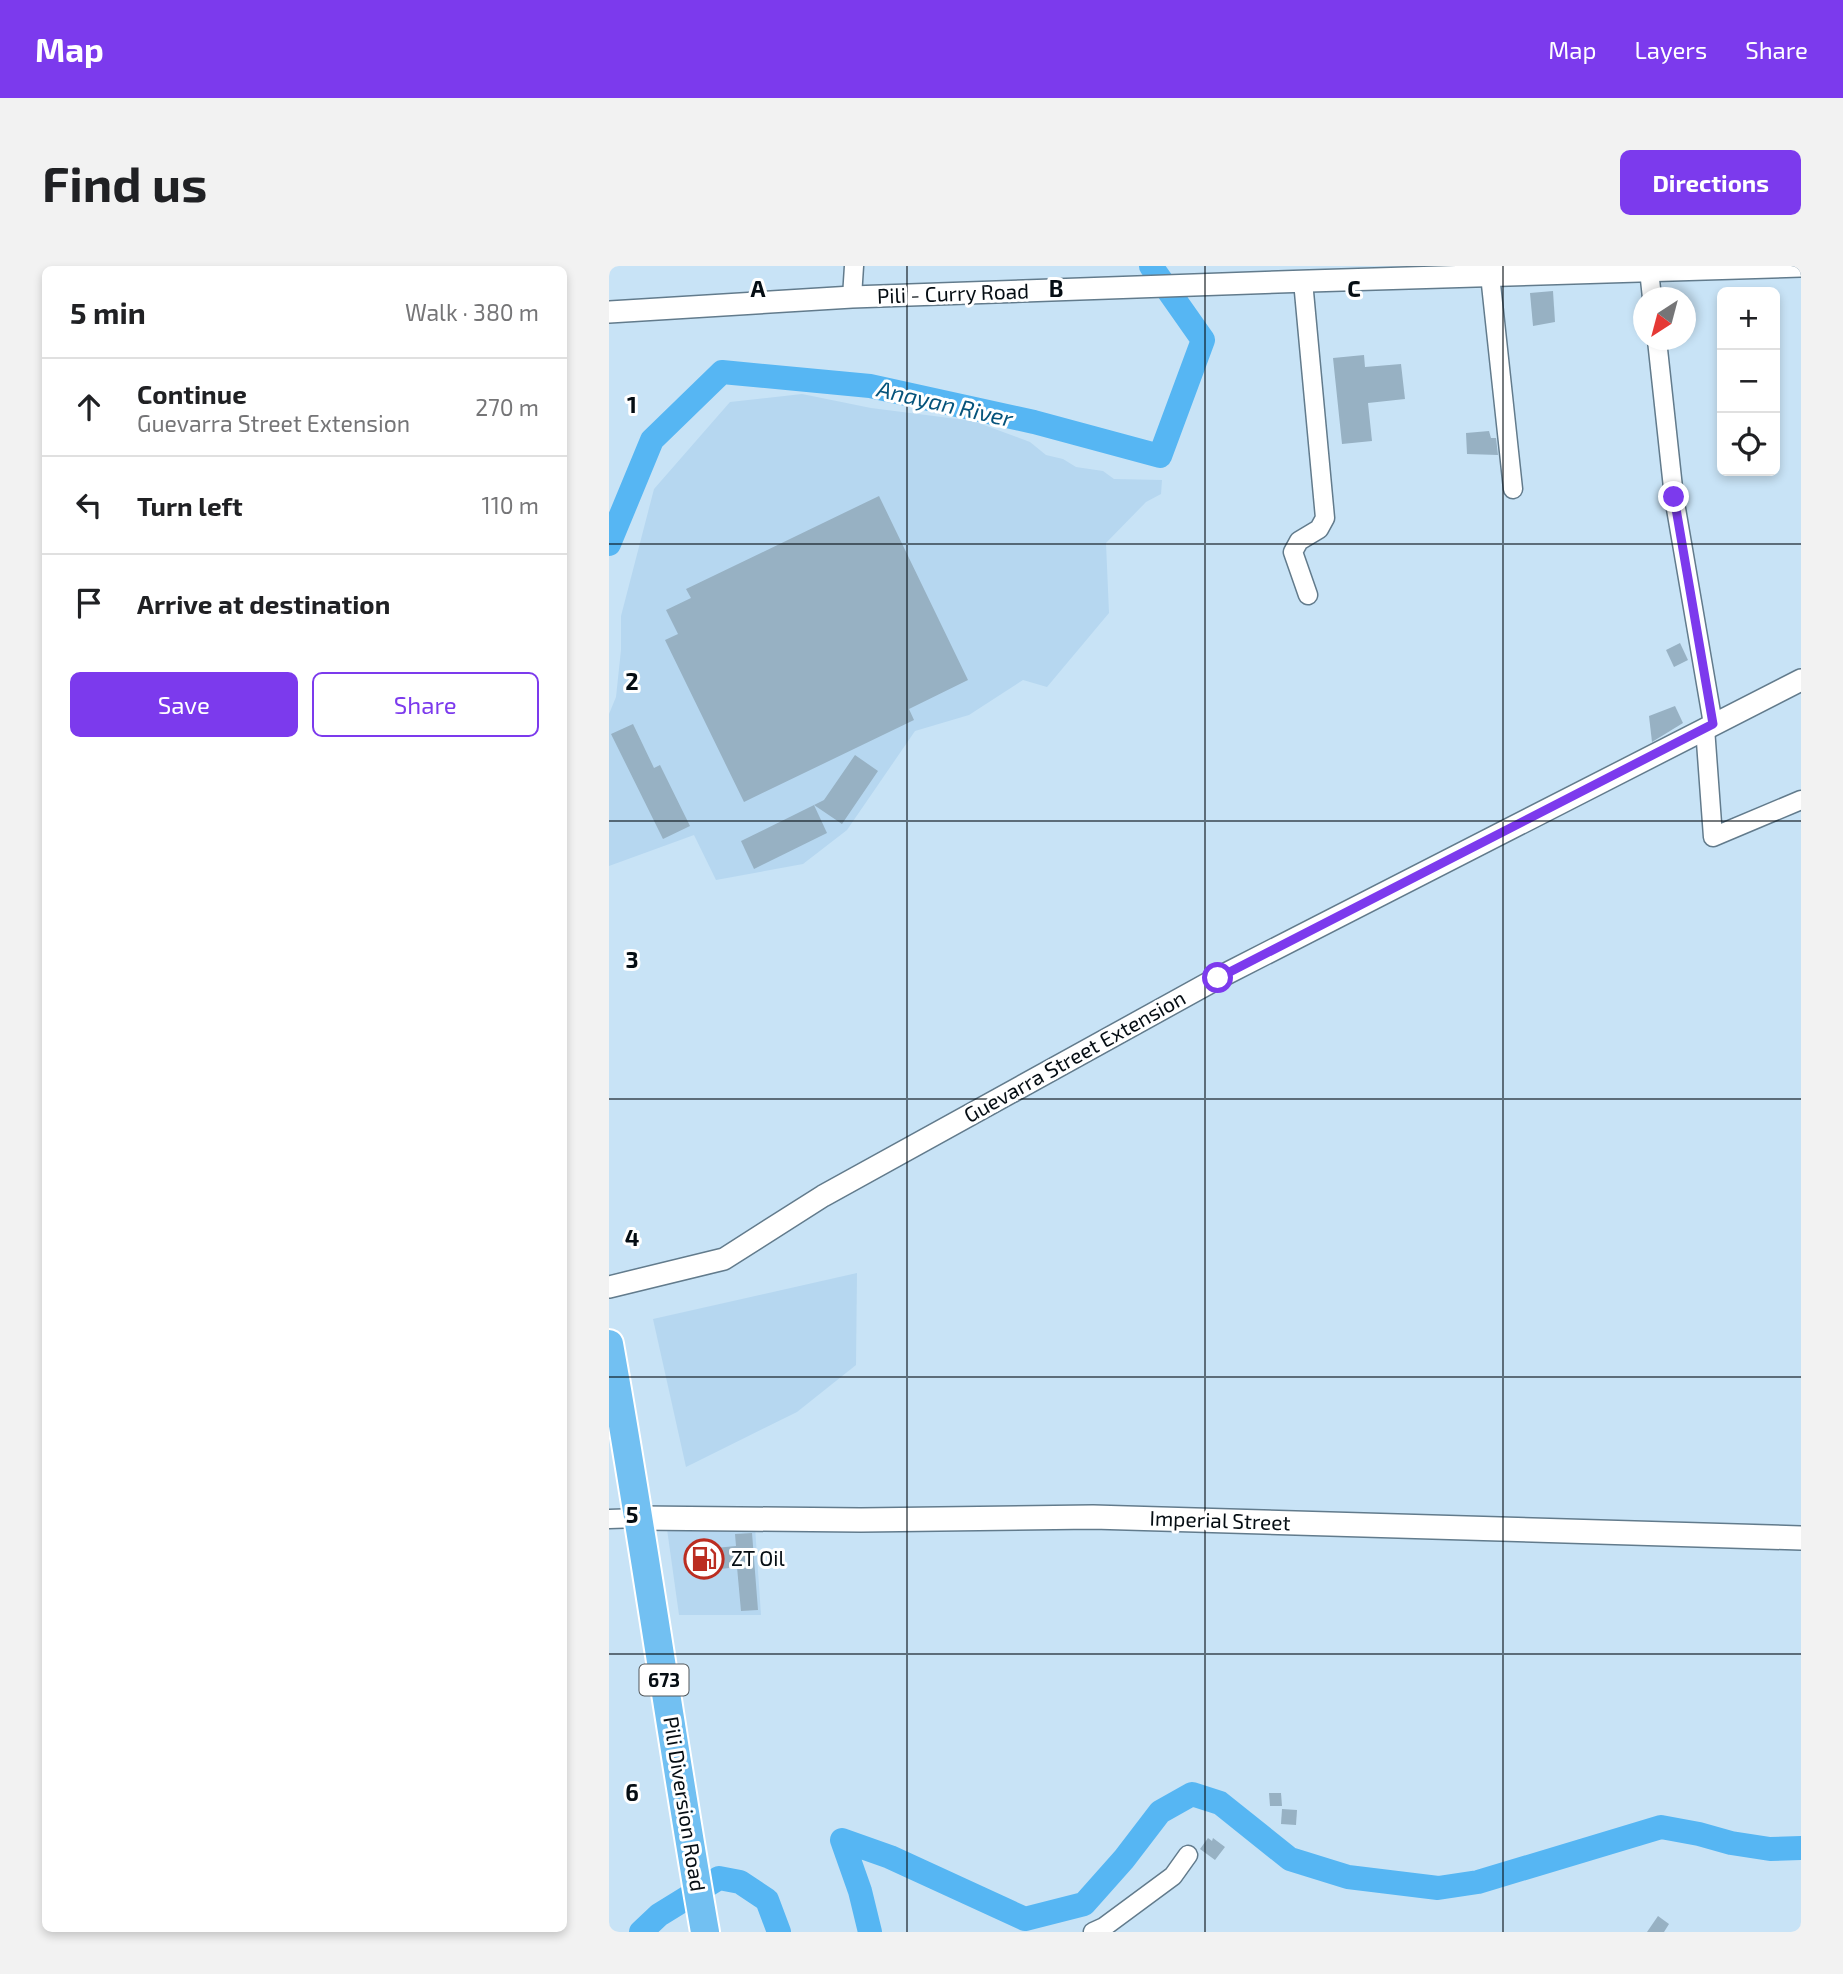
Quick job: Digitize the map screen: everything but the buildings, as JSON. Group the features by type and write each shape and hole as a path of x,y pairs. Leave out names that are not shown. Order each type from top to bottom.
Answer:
{"highway":[{"name":"Pili Diversion Road","path":"609,1344 639,1518 688,1842 705,1930"}],"main road":[{"name":"Imperial Street","path":"639,1518 861,1520 1093,1517 1801,1538"}],"street":[{"path":"852,298 854,266"},
{"name":"Pili - Curry Road","path":"609,312 852,298 1635,269 1801,267"},
{"path":"1635,269 1646,287"},
{"path":"1490,275 1513,489"},
{"path":"1303,281 1325,518 1319,529 1299,541 1293,552 1308,595"},
{"path":"1658,350 1674,497 1709,726 1713,837 1801,800"},
{"name":"Guevarra Street Extension","path":"609,1287 724,1259 823,1196 1218,978 1801,680"},
{"path":"609,1520 639,1518"},
{"path":"1093,1932 1104,1927 1173,1876 1188,1855"}],"shaded area":[{"path":"802,394 871,408 973,421 1030,442 1046,455 1063,459 1076,467 1103,471 1114,479 1162,480 1161,494 1146,502 1106,543 1109,613 1047,687 1023,680 969,715 915,731 847,830 803,864 716,880 694,835 609,866 609,714 616,697 621,616 654,489 730,402"},
{"path":"857,1273 856,1365 797,1412 686,1467 653,1319"},
{"path":"755,1527 761,1615 679,1615 667,1529"}],"waterway":[{"name":"Anayan River","path":"609,544 652,440 722,372 870,386 1034,422 1160,456 1203,340 1151,266"},
{"path":"870,1932 860,1891 842,1840 890,1857 1025,1919 1084,1904 1124,1859 1160,1812 1192,1794 1220,1803 1290,1859 1348,1877 1438,1888 1478,1882 1661,1827 1770,1849 1801,1848"},
{"path":"641,1932 659,1915 719,1878 740,1882 767,1900 779,1932"}],"place":[{"name":"ZT Oil","path":"704,1559"}],"route":[{"path":"1218,978 1713,724 1674,497"}]}
